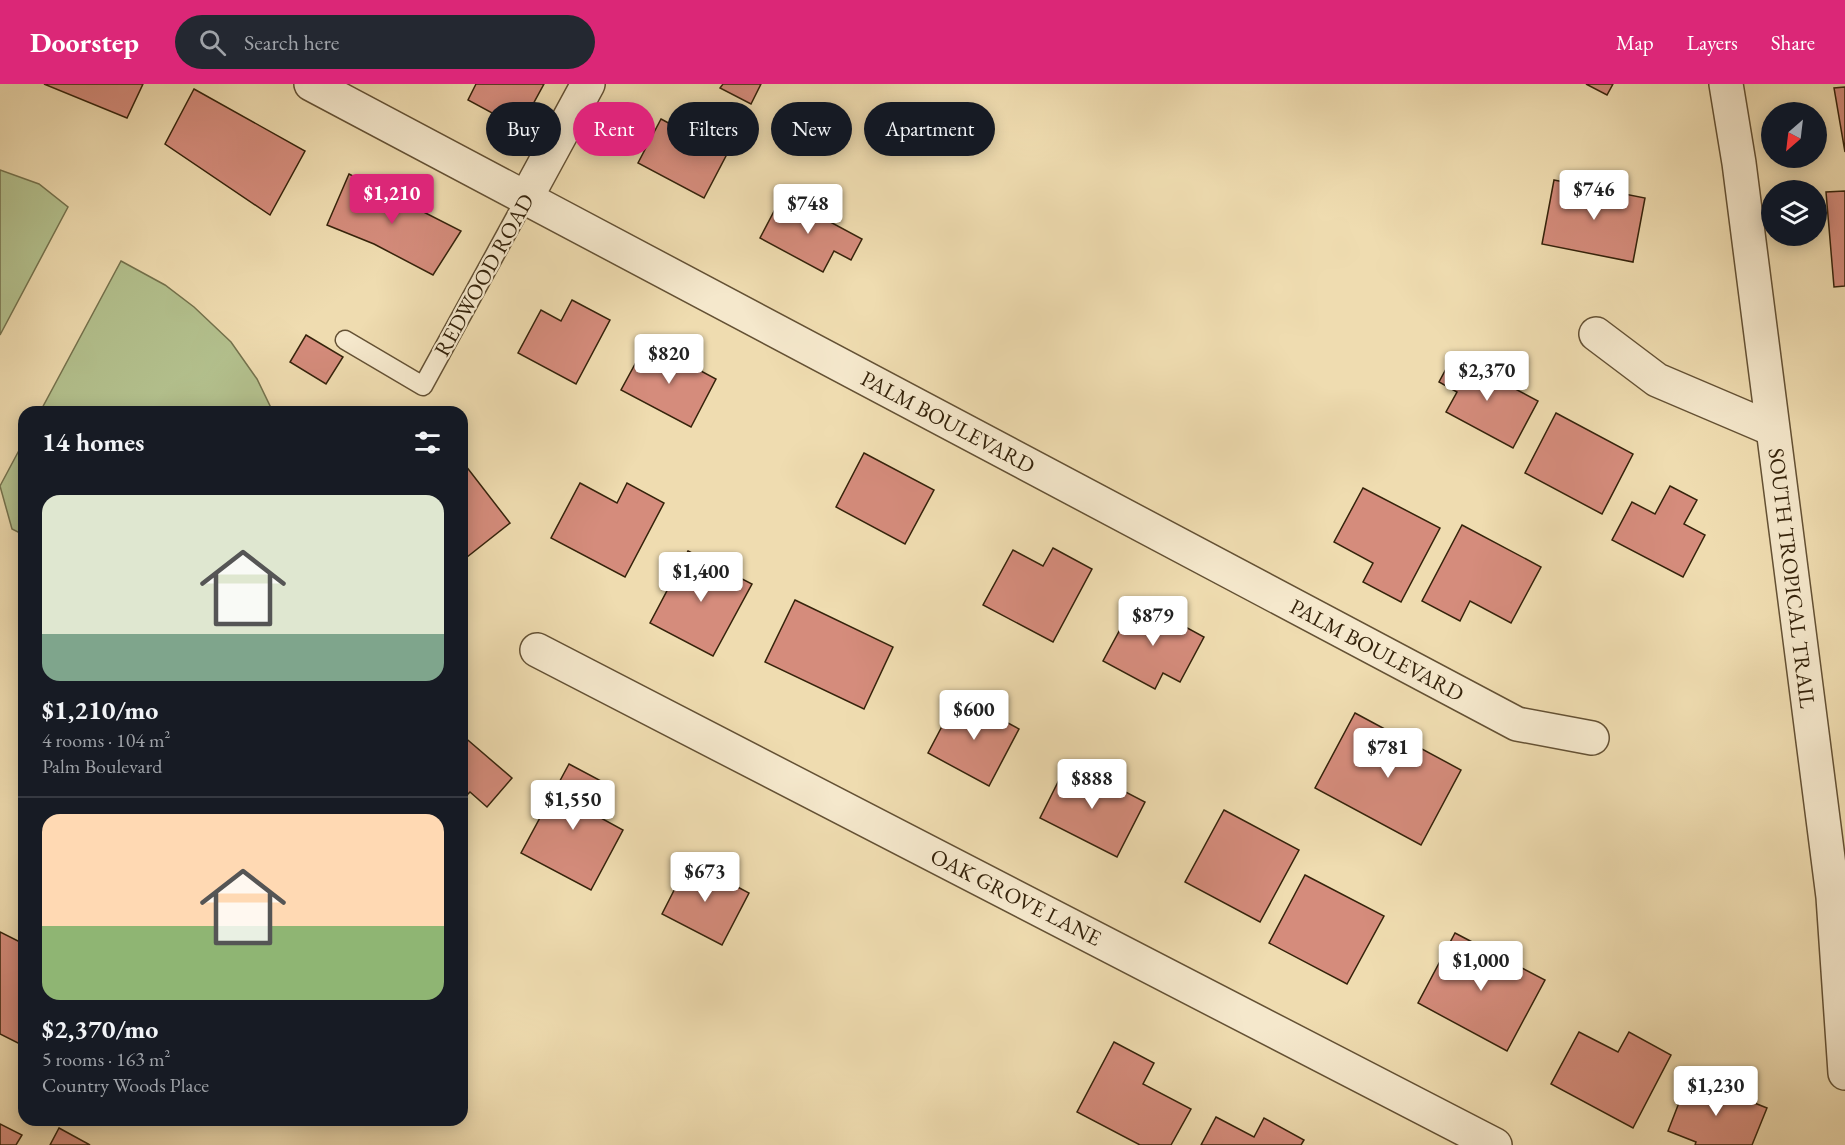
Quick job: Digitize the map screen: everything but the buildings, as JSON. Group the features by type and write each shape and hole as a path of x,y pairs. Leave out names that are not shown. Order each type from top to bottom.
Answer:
{"street":[{"name":"PALM BOULEVARD","path":"311,84 1517,724 1592,738"},
{"name":"REDWOOD ROAD","path":"526,198 588,84"},
{"name":"SOUTH TROPICAL TRAIL","path":"1726,84 1739,163 1833,897 1845,1073"},
{"path":"1596,334 1657,380 1772,429"},
{"name":"OAK GROVE LANE","path":"537,650 1495,1145"}],"lane":[{"name":"REDWOOD ROAD","path":"345,340 423,386 526,198"}],"green space":[{"path":"0,170 39,184 68,207 0,335"},
{"path":"121,261 165,285 194,307 231,342 257,379 270,406 43,406"},
{"path":"18,452 18,532 12,529 0,486"}]}
